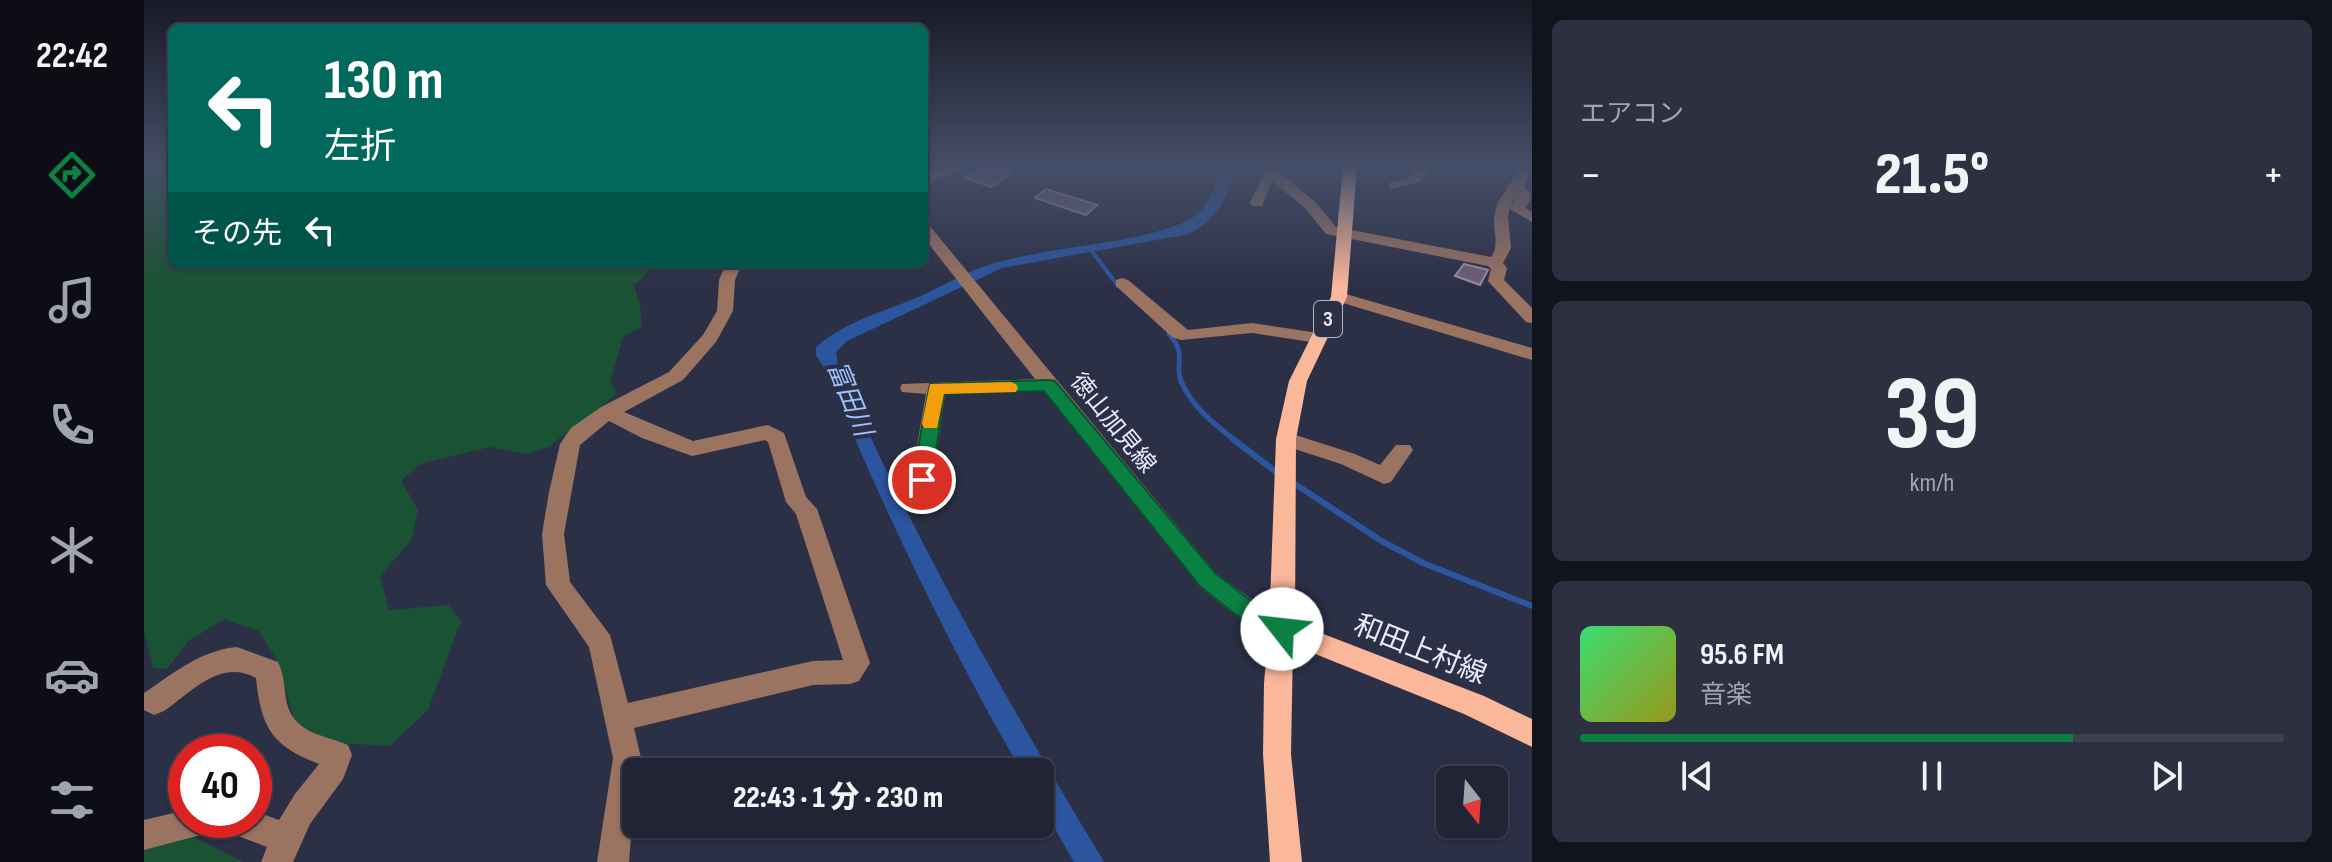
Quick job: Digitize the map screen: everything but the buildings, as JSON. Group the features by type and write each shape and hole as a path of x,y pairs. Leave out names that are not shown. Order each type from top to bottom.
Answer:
{"main road":[{"name":"3","path":"1286,862 1277,754 1277,683 1282,629 1286,439 1298,381 1339,297 1347,206"},
{"name":"和田上村線","path":"1282,629 1474,705 1532,733"}],"street":[{"path":"1311,206 1331,231 1461,254 1494,263 1499,268 1496,281 1532,318"},
{"path":"1494,263 1505,246 1500,220 1503,206"},
{"path":"1519,206 1517,209 1532,218"},
{"name":"徳山加見線","path":"928,233 1208,580 1239,605 1282,629"},
{"path":"613,862 627,758 601,643 558,585 553,555 553,534 570,444 578,433 608,412 676,376 710,338 725,311 727,280 732,268"},
{"path":"1122,283 1178,333 1187,336 1252,328 1318,338"},
{"path":"1339,297 1532,354"},
{"path":"909,388 1049,385"},
{"path":"922,480 936,388"},
{"path":"608,412 649,433 692,449 768,432 777,438 797,502 806,509 857,663 850,672 813,673 618,718"},
{"path":"1286,439 1348,459 1384,476 1403,450"},
{"path":"154,702 222,659 241,656 269,671 272,709 285,734 317,750 338,755 335,771 319,785 281,850 263,838"},
{"path":"144,835 168,829"}],"green space":[{"path":"144,206 168,206 168,268 660,268 651,270 634,285 642,326 623,337 610,382 617,394 548,447 527,454 490,447 423,463 401,480 418,510 411,541 380,576 389,610 449,605 461,621 428,710 390,746 336,743 295,723 277,660 259,631 224,619 187,642 167,669 153,668 144,630"},
{"path":"196,838 243,862 144,862 144,847"}],"water":[{"name":"富田川","path":"1204,206 1220,206 1207,222 1189,234 1002,268 847,341 836,352 838,366 898,494 1042,758 1014,758 942,625 893,524 826,371 816,355 816,347 851,325 988,265 1140,236 1177,225 1198,214"},
{"path":"1054,778 1104,862 1074,862 1054,827"}],"waterway":[{"path":"1089,247 1118,286"},
{"path":"1169,334 1178,348 1179,375 1191,399 1236,441"},
{"path":"1233,439 1280,475"},
{"path":"1292,482 1380,540 1423,563 1532,606"}],"slow traffic":[{"path":"931,424 936,388 1010,388"}],"route":[{"path":"922,480 936,388 1049,385 1208,580 1239,605 1282,629"}]}
